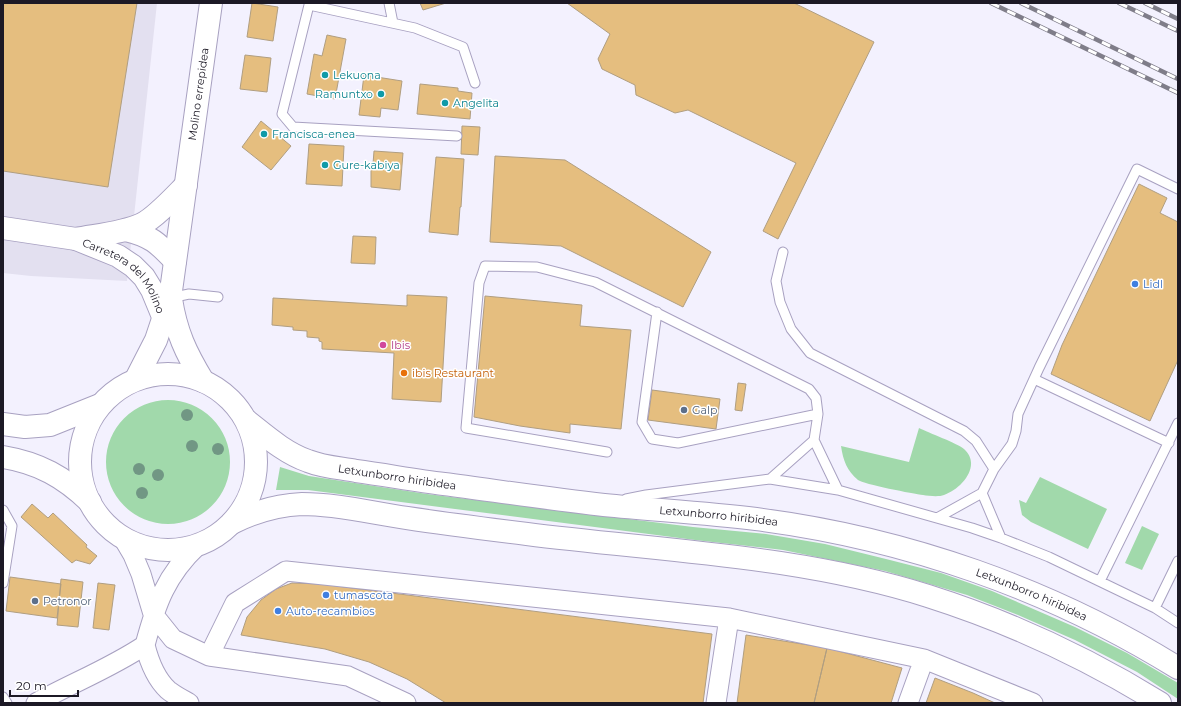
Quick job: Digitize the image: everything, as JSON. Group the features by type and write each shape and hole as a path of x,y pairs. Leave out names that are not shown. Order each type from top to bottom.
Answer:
{"main road":[{"name":"Molino errepidea","path":"170,298 211,3"},
{"path":"3,228 76,239 126,230 144,224 186,185"},
{"path":"126,230 142,234 159,244 175,261"},
{"name":"Carretera del Molino","path":"76,239 118,256 133,266 152,290 164,319"},
{"name":"Carretera del Molino","path":"136,379 156,340 170,298"},
{"name":"Carretera del Molino","path":"170,298 174,320 181,341 203,381"},
{"path":"170,373 187,375 203,381 228,397 247,421 254,442 257,464 254,485 246,505 232,523 217,536 198,545 183,549 168,550 145,547 123,538 110,528 99,516 90,502 83,482 80,462 82,442 89,423 100,405 122,386 136,379 170,373"},
{"path":"3,424 25,427 50,425 100,405"},
{"name":"Letxunborro hiribidea","path":"247,421 291,453 308,461 328,466 412,480 601,504 756,520 816,529 875,541 933,557 991,576 1047,599 1102,625 1178,668"},
{"path":"3,457 16,459 37,466 74,487 90,502"},
{"path":"232,523 248,515 281,506 317,505 585,541 760,560 817,569 872,581 927,596 980,614 1085,660 1160,703"}],"street":[{"path":"123,538 133,555 141,574 153,614 173,639 209,656 348,676 406,703"},
{"path":"189,703 168,690 159,679 152,666 145,645 153,614 171,576 183,559 198,545"},
{"path":"209,656 235,602 286,571 729,618 924,659 1033,703"},
{"path":"716,703 729,618"},
{"path":"36,703 66,686 124,659 145,645"},
{"path":"908,703 924,659"}],"lane":[{"path":"389,3 393,24"},
{"path":"457,136 292,126 282,114 308,5 415,28 463,47 476,84"},
{"path":"937,518 982,493 994,469 1012,444 1016,432 1018,414 1137,169 1175,188"},
{"path":"783,252 776,281 780,302 791,329 810,353 964,431 976,440 994,469"},
{"path":"607,452 466,428 479,284 485,266 537,267 595,282 810,389 816,398 818,414 814,440 838,490"},
{"path":"170,298 189,294 218,297"},
{"path":"657,312 642,422 652,439 678,443 818,414"},
{"path":"1034,379 1168,443"},
{"path":"1100,581 1178,423"},
{"path":"770,479 814,440"},
{"path":"601,504 646,495 770,479 838,490 984,531 1049,557 1100,581 1155,608 1178,623"},
{"path":"982,493 1001,538"},
{"path":"3,510 12,526 3,583"},
{"path":"1155,608 1175,575 1178,561"},
{"path":"3,697 7,703"}],"shaded area":[{"path":"3,3 157,3 127,281 3,273"}],"green space":[{"path":"168,400 192,404 203,410 212,418 220,427 226,438 230,462 226,486 220,497 212,506 203,514 192,520 168,524 144,520 133,514 124,506 116,497 110,486 106,462 110,438 116,427 124,418 133,410 144,404"},
{"path":"919,428 964,449 969,455 971,462 968,476 951,492 942,496 934,496 889,489 862,482 854,477 848,469 844,461 841,446 909,462"},
{"path":"280,467 309,476 427,494 693,527 766,534 825,544 941,573 992,591 1075,627 1127,653 1178,683 1178,699 1137,672 1075,640 1018,615 967,595 885,571 783,550 308,490 276,490"},
{"path":"1040,477 1107,509 1088,549 1031,522 1022,515 1019,500 1026,503"},
{"path":"1142,526 1159,534 1142,570 1125,563"}],"building":[{"path":"3,3 137,3 108,187 3,171"},
{"path":"252,3 278,7 273,41 247,37"},
{"path":"420,3 446,3 423,10"},
{"path":"567,3 794,3 874,42 778,239 763,231 796,163 688,110 675,113 636,95 635,85 602,69 598,59 610,34"},
{"name":"Lekuona","path":"327,35 346,39 335,99 307,94 314,54 322,56"},
{"path":"245,55 271,58 267,92 240,89"},
{"name":"Ramuntxo","path":"364,75 402,81 398,110 381,108 380,117 359,115"},
{"name":"Angelita","path":"420,84 458,88 458,91 472,93 470,119 417,114"},
{"name":"Francisca-enea","path":"261,121 291,146 271,170 242,147"},
{"path":"462,126 480,127 478,155 461,154"},
{"name":"Gure-kabiya","path":"309,144 344,146 342,186 306,184"},
{"path":"374,151 403,153 400,190 371,187 371,164 373,164"},
{"path":"495,156 565,160 711,252 683,307 561,246 490,242"},
{"path":"436,157 464,159 458,235 429,232"},
{"name":"Lidl","path":"1139,184 1167,198 1160,213 1178,222 1178,360 1150,421 1051,374 1062,345"},
{"path":"353,236 376,237 375,264 351,263"},
{"name":"Ibis","path":"407,295 447,297 441,402 392,399 394,353 322,349 322,342 319,341 319,338 307,337 307,331 293,330 293,327 272,325 273,298 407,306"},
{"path":"485,296 582,305 580,326 631,330 621,429 570,424 570,433 520,426 474,417"},
{"path":"738,383 746,384 742,411 735,410"},
{"name":"Galp","path":"652,390 720,399 716,429 648,420"},
{"path":"32,504 48,518 53,513 87,545 86,547 97,556 90,564 76,560 72,563 21,517"},
{"path":"10,577 61,584 57,618 6,611"},
{"path":"61,579 83,582 78,627 57,625"},
{"path":"98,583 115,585 109,630 93,628"},
{"path":"292,583 321,584 712,634 703,703 446,703 407,679 369,662 325,649 241,635 247,617 261,600 276,589"},
{"path":"746,635 827,648 814,703 737,703"},
{"path":"827,648 902,668 891,703 814,703"},
{"path":"935,678 973,693 995,703 926,703"}],"railway":[{"path":"991,3 1178,93"},
{"path":"1021,3 1178,79"},
{"path":"1119,3 1178,31"},
{"path":"1145,3 1178,19"}],"place":[{"name":"Lekuona","path":"325,75"},
{"name":"Ramuntxo","path":"381,94"},
{"name":"Angelita","path":"445,103"},
{"name":"Francisca-enea","path":"264,134"},
{"name":"Gure-kabiya","path":"325,165"},
{"name":"Lidl","path":"1135,284"},
{"name":"Ibis","path":"383,345"},
{"name":"ibis Restaurant","path":"404,373"},
{"name":"Galp","path":"684,410"},
{"name":"tumascota","path":"326,595"},
{"name":"Petronor","path":"35,601"},
{"name":"Auto-recambios","path":"278,611"}]}
